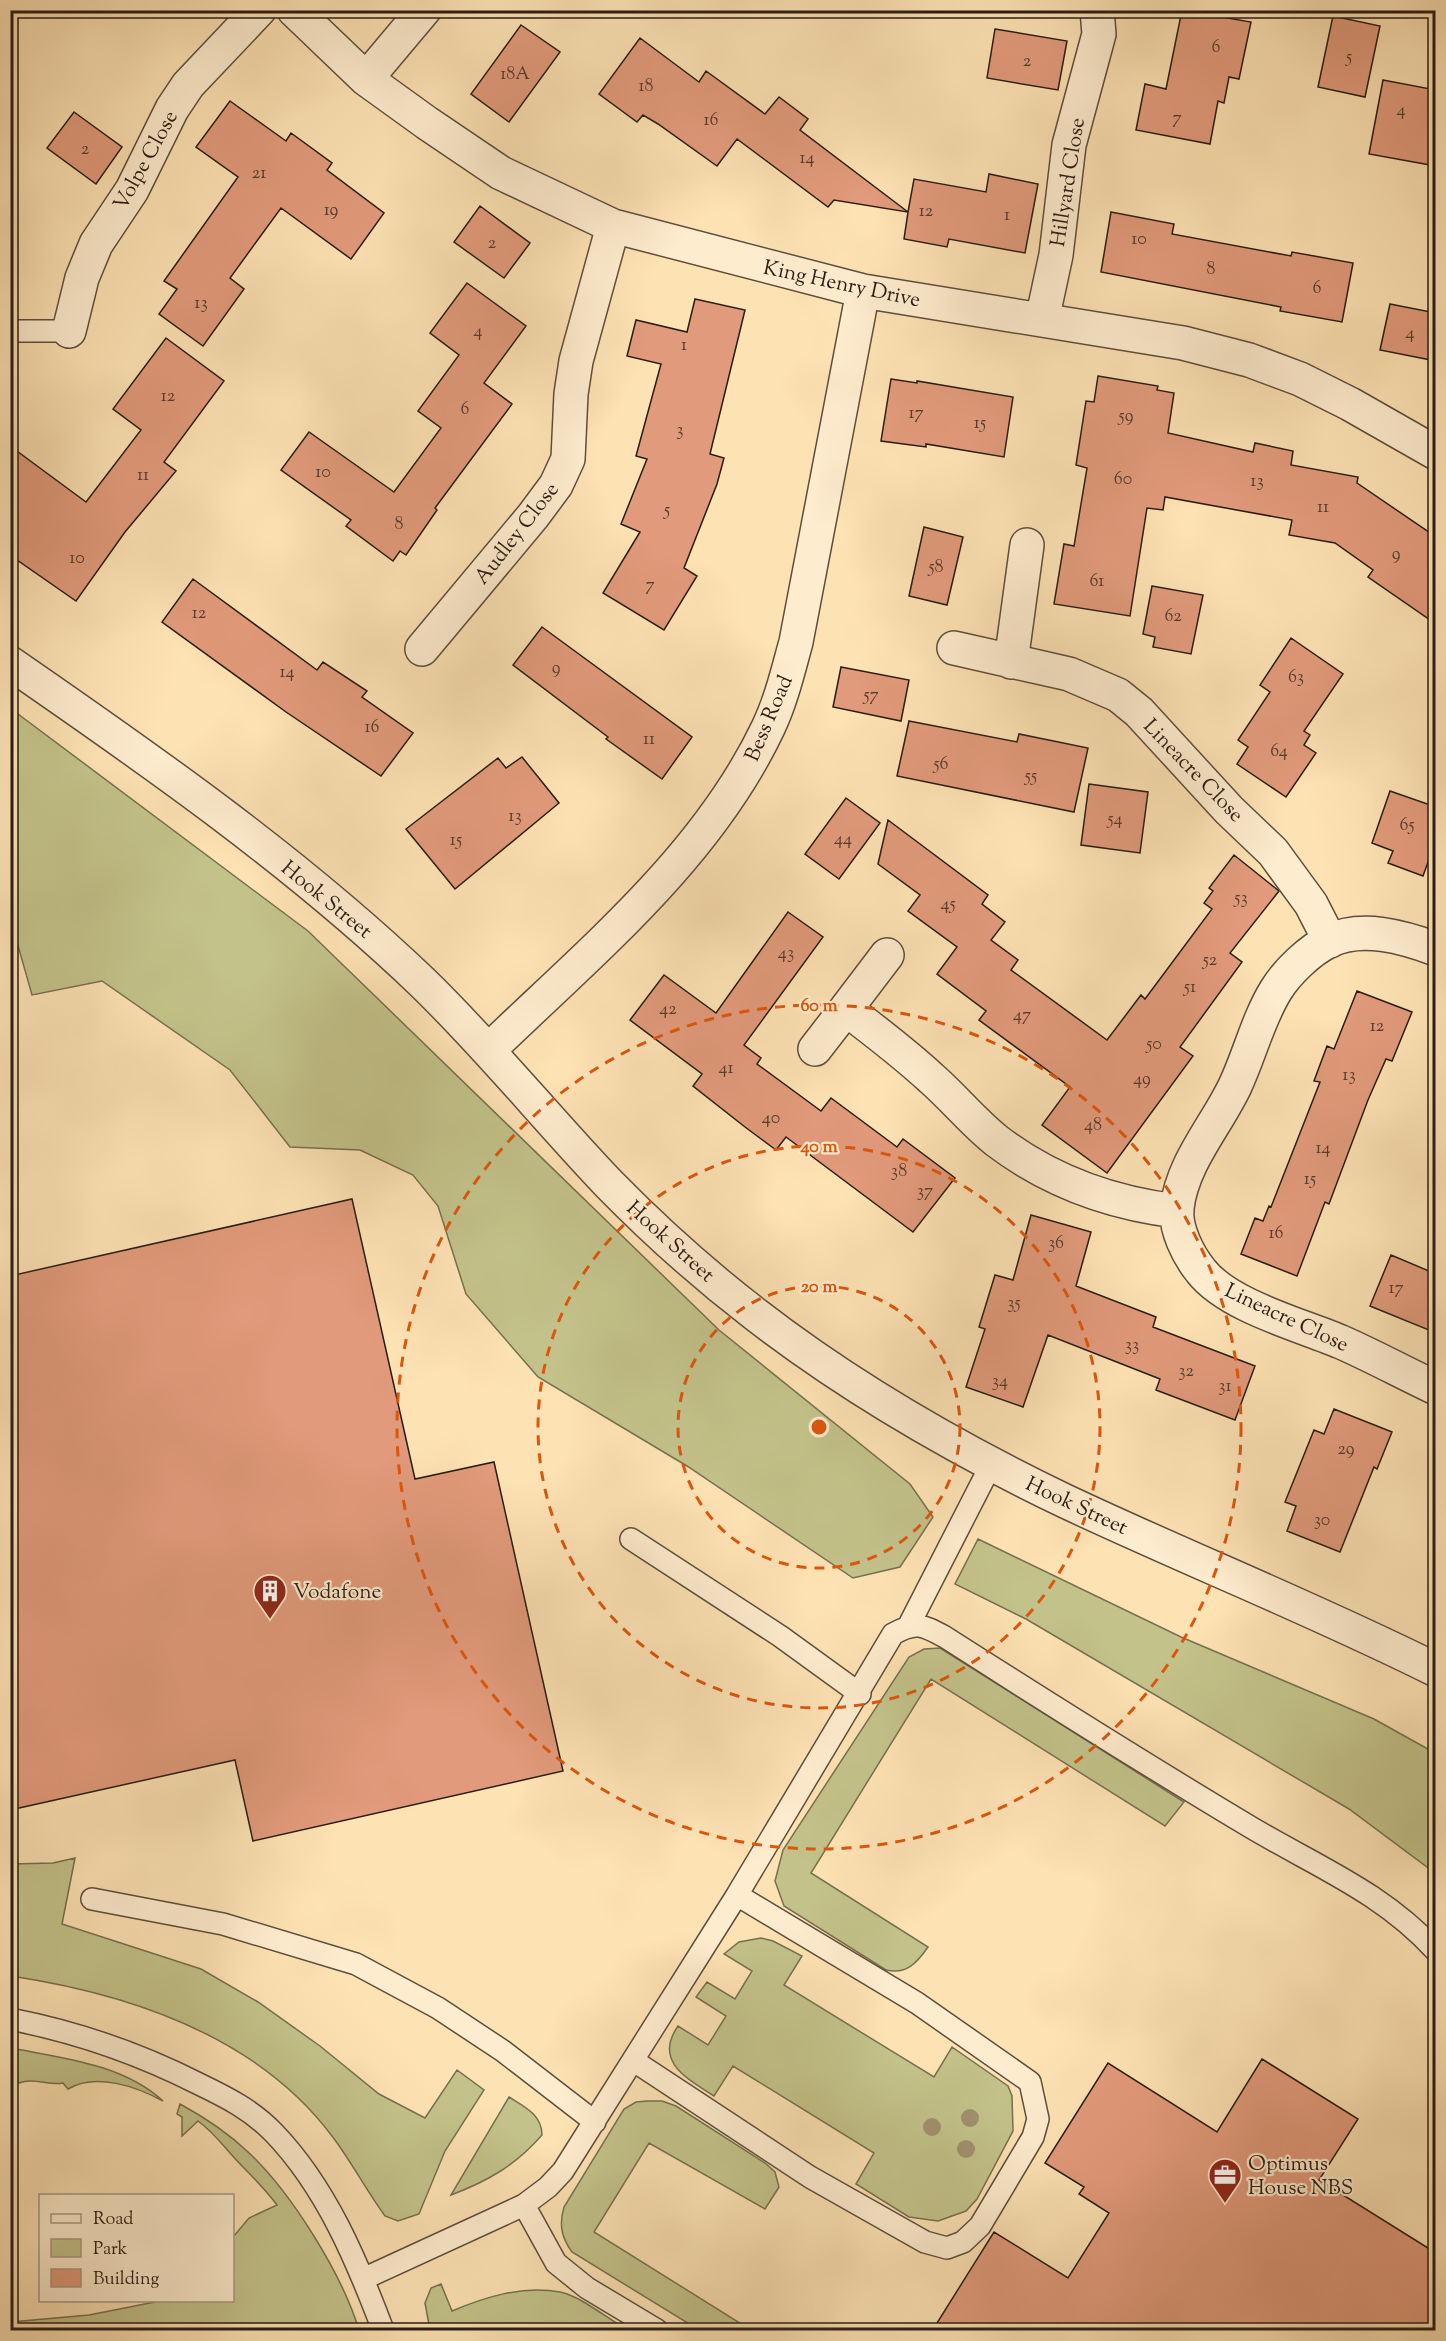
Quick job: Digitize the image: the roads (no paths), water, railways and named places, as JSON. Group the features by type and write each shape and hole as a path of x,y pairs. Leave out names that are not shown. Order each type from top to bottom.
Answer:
{"street":[{"name":"Volpe Close","path":"69,331 82,278 96,244 132,190 172,109 188,85 259,10"},
{"name":"King Henry Drive","path":"294,10 366,79 501,173 613,226 863,291 1183,343 1249,360 1300,379 1350,404 1436,453"},
{"path":"366,79 424,10"},
{"name":"Hillyard Close","path":"1042,320 1056,255 1069,145 1099,34 1097,10"},
{"name":"Audley Close","path":"422,649 533,516 556,485 568,459 571,394 576,361 613,226"},
{"name":"Bess Road","path":"489,1050 665,878 717,815 768,727 781,696 796,642 863,291"},
{"path":"1011,662 1027,545"},
{"name":"Lineacre Close","path":"954,648 1068,674 1100,685 1118,695 1139,712 1228,810 1274,852 1311,904 1330,940"},
{"name":"Hook Street","path":"10,663 144,758 287,866 377,940 489,1050 608,1183 700,1269 757,1316 891,1406 992,1463 1064,1500 1332,1620 1436,1670"},
{"name":"Lineacre Close","path":"1436,949 1392,936 1360,933 1330,940 1302,960 1277,988 1234,1087 1182,1183 1177,1210 1183,1240 1191,1257 1202,1273 1225,1291 1343,1343 1436,1388"},
{"path":"815,1048 887,955"},
{"path":"846,1009 932,1078 996,1140 1053,1176 1113,1200 1177,1210"}],"lane":[{"path":"10,331 69,331"},
{"path":"363,2279 524,2205 548,2187 563,2171 737,1895 860,1694 893,1634 909,1625 992,1463"},
{"path":"631,1539 780,1636 860,1694"},
{"path":"909,1625 927,1627 936,1632 1121,1749 1257,1831 1342,1877 1394,1910 1436,1951"},
{"path":"634,2061 810,2177 925,2242 946,2248 963,2242 980,2226 1003,2189 1033,2136 1038,2119 1030,2082 917,2003 737,1895"},
{"path":"92,1899 223,1924 356,1964 438,2008 503,2051 595,2122"},
{"path":"10,2019 66,2030 126,2050 238,2104 287,2147 323,2199 363,2279 383,2331"},
{"path":"524,2205 556,2263 587,2288 657,2331"}],"place":[{"name":"Vodafone","path":"270,1620"},
{"name":"Optimus House NBS","path":"1225,2204"}]}
